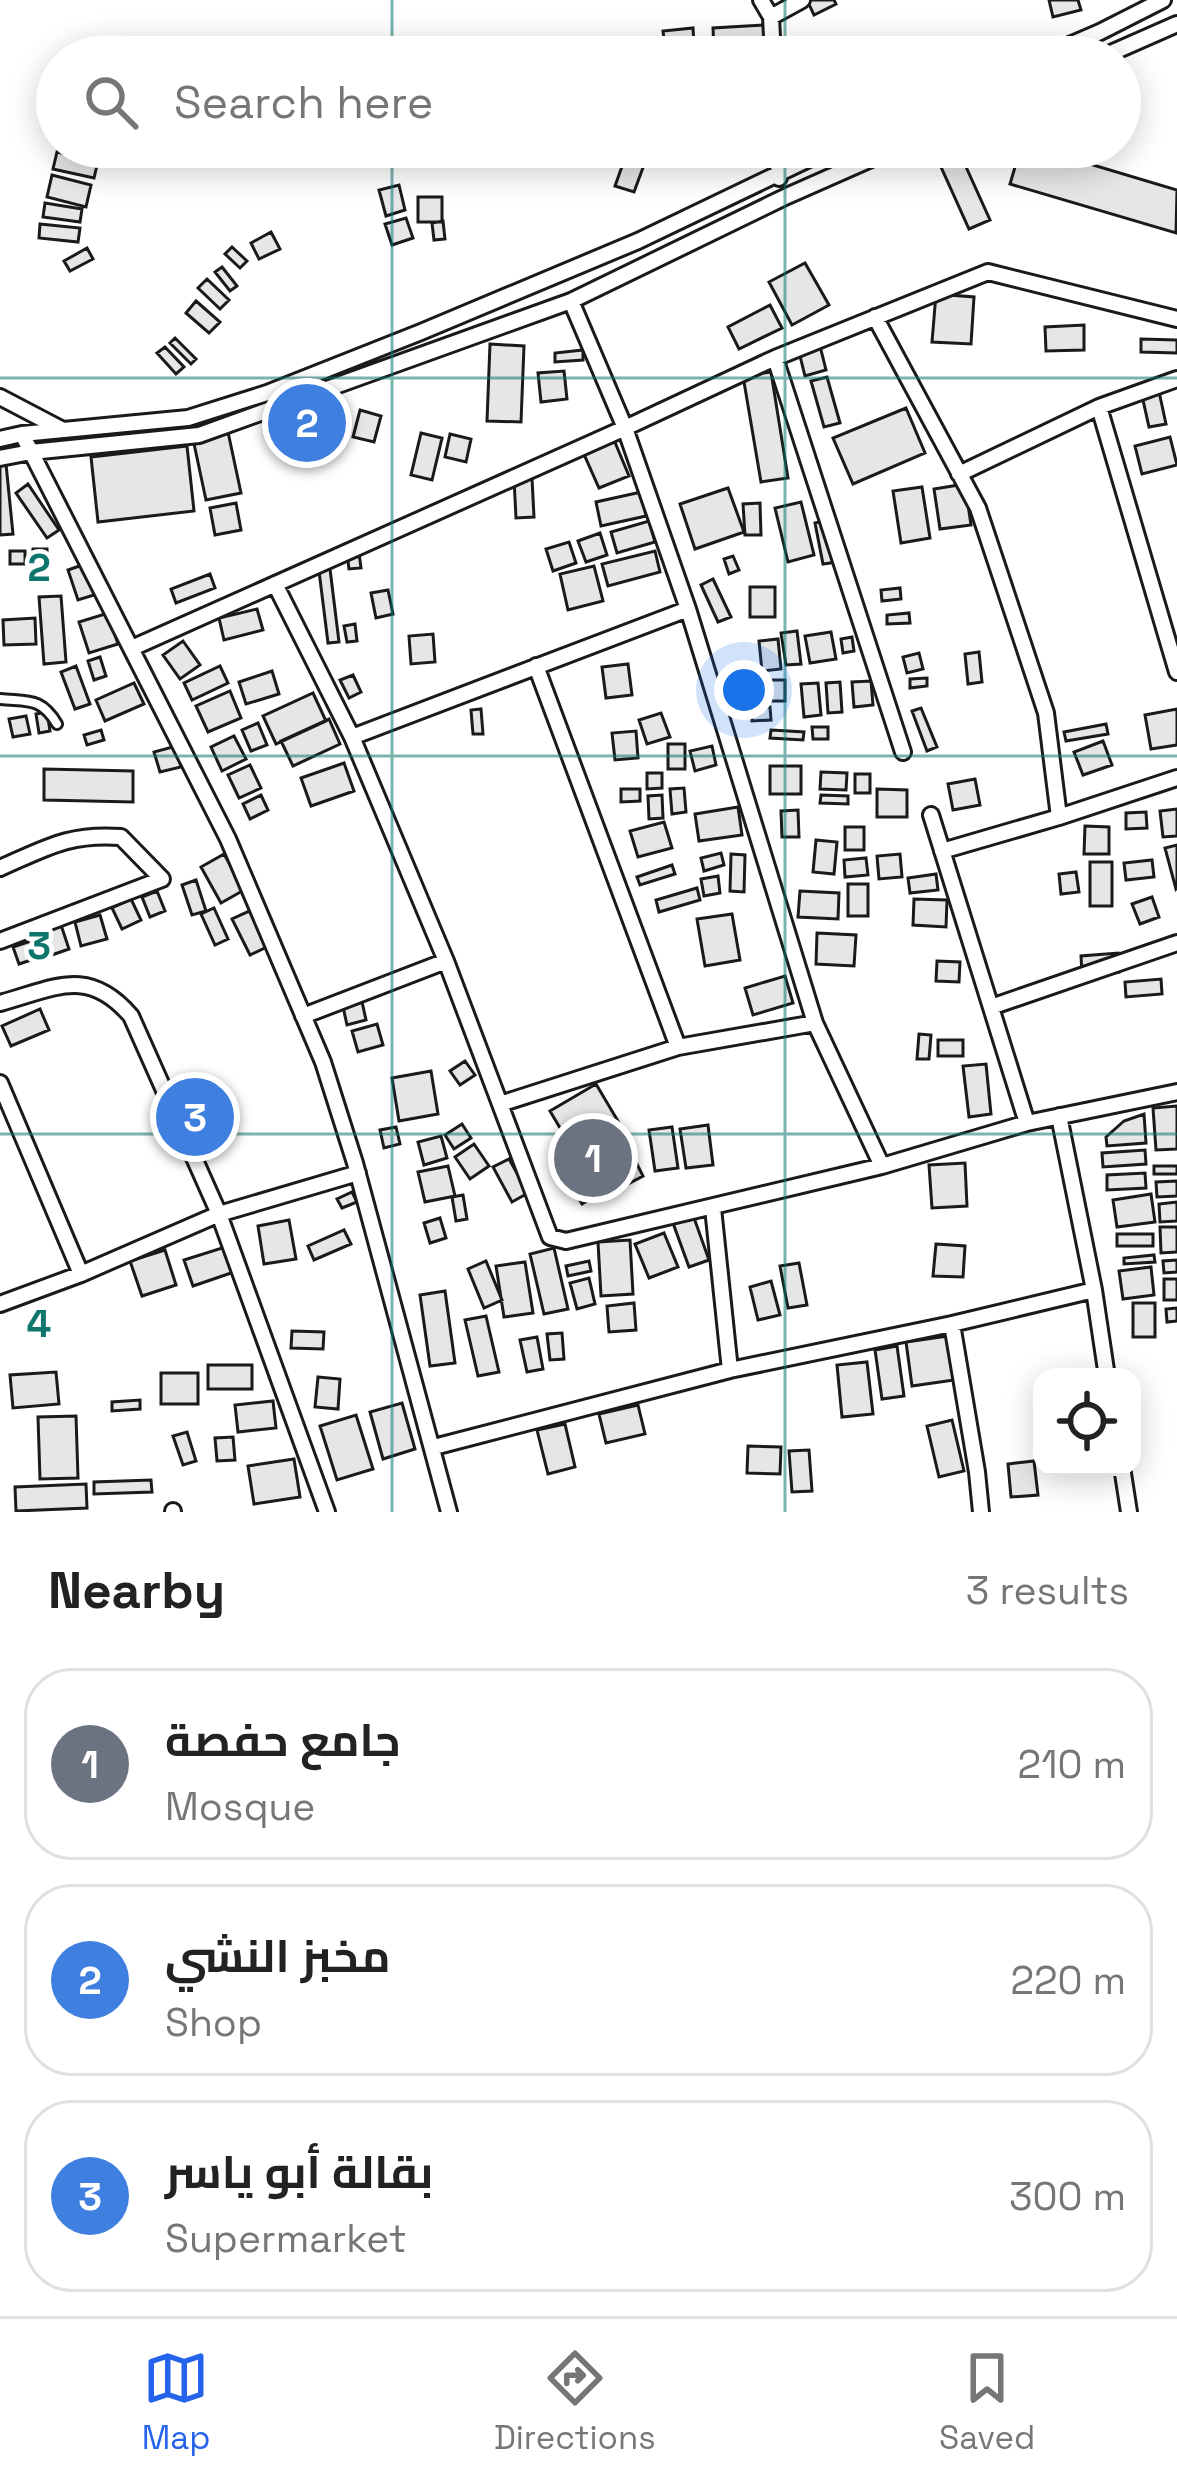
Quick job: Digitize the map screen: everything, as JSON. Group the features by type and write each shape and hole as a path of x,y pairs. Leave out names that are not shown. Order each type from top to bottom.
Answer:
{"street":[{"path":"761,0 771,17 772,36"},
{"path":"771,17 802,0"},
{"path":"1091,36 1163,0"},
{"path":"1141,40 1177,24"},
{"path":"778,168 787,196"},
{"path":"0,439 188,418 267,393 616,250 790,168"},
{"path":"0,458 199,435 572,301 850,168"},
{"path":"132,648 775,358 988,272 1177,319"},
{"path":"572,301 625,428 688,608 815,1023 882,1166"},
{"path":"875,317 978,508 1046,713 1059,817"},
{"path":"775,358 903,752"},
{"path":"959,473 1099,407 1177,379"},
{"path":"0,397 63,430"},
{"path":"1099,407 1177,673"},
{"path":"22,434 228,839 323,1062 358,1173 449,1512"},
{"path":"275,584 352,736 446,961 550,1237 566,1240 713,1208 882,1166 1027,1123 1177,1092"},
{"path":"352,736 688,608"},
{"path":"536,666 678,1047"},
{"path":"942,851 1177,778"},
{"path":"931,815 1027,1123"},
{"path":"0,868 62,841 93,835 121,837 162,879 0,941"},
{"path":"991,1007 1177,943"},
{"path":"304,1016 446,961"},
{"path":"0,1003 77,982 99,988 131,1016 220,1214 327,1512"},
{"path":"500,1104 678,1047 815,1023"},
{"path":"0,1083 81,1274"},
{"path":"1059,1116 1106,1368"},
{"path":"0,1304 220,1214 358,1173"},
{"path":"713,1208 730,1370"},
{"path":"434,1447 730,1370 1094,1290"},
{"path":"952,1324 981,1512"},
{"path":"1123,1476 1129,1512"}],"lane":[{"path":"0,699 33,701 57,724"}],"building":[{"path":"807,0 834,0 836,4 814,15"},
{"path":"1049,0 1078,0 1081,10 1053,17"},
{"path":"765,25 765,36 713,36 713,28"},
{"path":"693,28 694,36 664,36 663,31"},
{"path":"53,168 96,168 94,178"},
{"path":"621,168 643,168 634,192 615,186"},
{"path":"941,168 966,168 990,220 969,229"},
{"path":"1015,168 1103,168 1177,190 1176,233 1010,184"},
{"path":"52,175 91,185 86,207 47,197"},
{"path":"399,185 405,210 386,216 379,190"},
{"path":"418,197 442,197 442,222 418,222"},
{"path":"45,203 82,209 80,222 43,217"},
{"path":"406,218 413,238 392,245 385,224"},
{"path":"443,221 445,239 434,240 432,223"},
{"path":"40,224 80,228 78,242 39,238"},
{"path":"271,232 280,249 259,259 251,243"},
{"path":"232,247 247,261 240,268 225,254"},
{"path":"87,248 93,259 70,271 64,261"},
{"path":"805,263 829,305 792,325 769,282"},
{"path":"222,267 237,286 230,291 215,272"},
{"path":"207,279 229,300 220,309 198,288"},
{"path":"936,294 974,297 971,344 932,342"},
{"path":"196,301 220,322 209,333 186,313"},
{"path":"770,305 782,328 739,349 728,327"},
{"path":"1084,325 1084,350 1046,351 1045,327"},
{"path":"175,338 196,359 191,364 170,343"},
{"path":"818,338 826,370 805,376 797,344"},
{"path":"1141,339 1177,340 1177,353 1141,352"},
{"path":"490,344 524,346 521,422 487,421"},
{"path":"165,347 184,367 176,374 157,353"},
{"path":"583,350 583,360 555,362 555,353"},
{"path":"564,371 567,399 541,402 538,373"},
{"path":"771,372 788,478 761,482 743,376"},
{"path":"827,377 840,423 824,427 811,381"},
{"path":"1158,387 1166,424 1149,427 1141,391"},
{"path":"906,408 925,453 853,484 833,438"},
{"path":"360,410 381,416 374,442 353,437"},
{"path":"228,432 241,493 206,500 193,439"},
{"path":"421,433 442,438 432,480 411,475"},
{"path":"450,434 471,439 466,462 445,457"},
{"path":"1170,437 1177,465 1142,474 1135,446"},
{"path":"614,440 629,476 599,488 583,452"},
{"path":"187,446 194,511 98,522 91,457"},
{"path":"6,464 13,534 0,535 0,465"},
{"path":"532,478 534,517 516,518 514,479"},
{"path":"28,484 59,530 47,538 16,493"},
{"path":"965,484 971,525 940,529 934,489"},
{"path":"922,487 930,538 901,543 893,491"},
{"path":"728,488 744,532 695,549 680,504"},
{"path":"641,492 646,516 601,526 596,502"},
{"path":"801,502 814,555 788,562 775,508"},
{"path":"236,503 241,530 215,535 210,508"},
{"path":"760,503 761,535 745,535 743,504"},
{"path":"829,520 837,562 823,564 815,523"},
{"path":"649,521 655,542 617,553 611,532"},
{"path":"600,533 607,555 586,562 578,541"},
{"path":"569,542 576,563 553,571 546,549"},
{"path":"33,549 47,549 47,562 33,562"},
{"path":"10,551 25,551 25,564 10,564"},
{"path":"655,551 660,572 608,586 602,564"},
{"path":"359,553 361,568 349,569 347,554"},
{"path":"733,556 739,570 729,574 724,559"},
{"path":"85,564 94,595 78,600 68,570"},
{"path":"594,566 603,601 568,610 560,574"},
{"path":"330,569 339,642 328,643 319,571"},
{"path":"210,574 215,588 176,603 171,589"},
{"path":"713,579 731,617 718,622 701,585"},
{"path":"750,587 775,587 775,617 750,617"},
{"path":"900,588 901,599 882,601 881,590"},
{"path":"388,590 393,614 376,618 371,593"},
{"path":"61,596 66,662 44,664 39,597"},
{"path":"257,609 263,630 224,640 219,618"},
{"path":"108,613 118,644 89,653 79,622"},
{"path":"909,613 910,623 887,624 887,615"},
{"path":"35,618 36,644 4,645 3,620"},
{"path":"355,624 357,641 347,642 344,626"},
{"path":"797,631 801,664 786,665 781,633"},
{"path":"831,632 836,659 810,663 805,636"},
{"path":"433,634 435,662 411,664 409,636"},
{"path":"852,637 854,651 843,653 841,639"},
{"path":"778,639 781,669 762,671 759,641"},
{"path":"183,641 200,665 180,679 163,655"},
{"path":"979,652 982,682 968,684 965,654"},
{"path":"919,653 923,669 907,673 903,657"},
{"path":"100,657 106,676 94,680 88,661"},
{"path":"628,664 632,695 606,698 602,667"},
{"path":"76,666 90,704 75,709 61,672"},
{"path":"220,666 228,683 192,700 184,683"},
{"path":"272,671 279,694 246,704 239,682"},
{"path":"353,675 361,692 349,698 340,680"},
{"path":"927,678 927,686 910,688 910,679"},
{"path":"769,680 785,680 785,701 769,701"},
{"path":"871,681 873,705 854,707 852,682"},
{"path":"840,682 842,712 828,713 826,683"},
{"path":"134,683 144,704 105,721 96,700"},
{"path":"818,683 821,715 804,717 801,684"},
{"path":"230,691 241,718 208,732 196,706"},
{"path":"313,693 326,721 276,744 263,716"},
{"path":"752,707 770,707 771,720 752,721"},
{"path":"921,708 937,747 927,751 912,711"},
{"path":"481,709 483,734 473,734 471,710"},
{"path":"1177,709 1177,745 1151,749 1145,715"},
{"path":"47,712 50,731 39,733 36,714"},
{"path":"661,713 670,737 647,744 639,720"},
{"path":"26,716 30,734 13,737 9,719"},
{"path":"329,719 340,744 293,766 281,741"},
{"path":"258,723 267,745 251,751 242,730"},
{"path":"1106,724 1108,734 1066,741 1064,732"},
{"path":"812,727 828,727 828,739 813,739"},
{"path":"101,730 104,740 87,745 84,735"},
{"path":"771,730 804,732 803,740 770,738"},
{"path":"636,731 638,758 615,760 612,733"},
{"path":"234,736 246,759 222,771 211,747"},
{"path":"1103,741 1112,765 1083,775 1074,752"},
{"path":"668,744 685,744 685,769 668,769"},
{"path":"176,746 181,767 160,772 154,752"},
{"path":"712,746 716,765 695,771 690,751"},
{"path":"344,763 354,791 311,806 301,778"},
{"path":"250,765 261,788 239,798 228,775"},
{"path":"770,766 801,766 801,794 770,794"},
{"path":"44,769 133,771 133,802 44,800"},
{"path":"821,772 847,773 846,790 820,789"},
{"path":"647,773 662,773 662,788 647,789"},
{"path":"855,774 870,774 870,793 855,793"},
{"path":"975,779 980,805 953,810 948,784"},
{"path":"684,788 686,812 672,814 670,789"},
{"path":"621,789 640,789 640,801 621,802"},
{"path":"877,789 907,790 907,817 877,817"},
{"path":"261,795 268,810 250,819 243,804"},
{"path":"662,795 663,818 649,819 648,796"},
{"path":"821,795 848,796 848,804 820,803"},
{"path":"738,807 742,835 699,841 695,814"},
{"path":"1177,809 1177,836 1163,837 1160,811"},
{"path":"798,810 799,837 782,837 781,811"},
{"path":"1146,812 1147,828 1126,829 1126,813"},
{"path":"664,822 672,848 638,857 630,831"},
{"path":"1085,826 1109,827 1109,854 1084,854"},
{"path":"845,827 864,827 864,850 845,850"},
{"path":"816,840 837,842 834,874 813,872"},
{"path":"1177,845 1177,888 1176,889 1165,848"},
{"path":"721,853 724,865 704,871 701,858"},
{"path":"224,854 244,890 221,903 201,867"},
{"path":"731,854 745,855 744,892 730,891"},
{"path":"900,854 902,877 879,879 877,856"},
{"path":"866,858 868,875 845,877 844,860"},
{"path":"1152,860 1154,877 1126,880 1124,863"},
{"path":"1090,862 1112,862 1112,906 1090,906"},
{"path":"672,865 675,874 640,885 637,877"},
{"path":"1076,872 1079,892 1061,894 1059,874"},
{"path":"936,874 938,890 910,893 908,878"},
{"path":"718,876 720,893 704,896 701,879"},
{"path":"196,880 206,911 192,915 182,885"},
{"path":"848,884 868,884 868,916 848,916"},
{"path":"697,888 700,900 659,912 656,900"},
{"path":"157,891 165,911 150,917 142,897"},
{"path":"800,891 839,893 838,919 798,917"},
{"path":"1152,897 1159,917 1140,924 1132,904"},
{"path":"131,899 141,920 122,929 112,908"},
{"path":"914,899 947,900 946,927 913,925"},
{"path":"214,908 228,939 215,945 201,914"},
{"path":"256,908 273,944 250,955 232,919"},
{"path":"732,914 740,960 705,966 697,919"},
{"path":"100,915 107,939 81,946 75,922"},
{"path":"60,922 69,949 49,956 40,929"},
{"path":"817,933 856,935 854,966 816,964"},
{"path":"34,940 40,957 19,964 13,947"},
{"path":"1118,953 1119,972 1082,975 1081,956"},
{"path":"937,961 960,962 959,982 936,981"},
{"path":"785,976 793,1003 753,1015 745,988"},
{"path":"1161,979 1162,994 1126,997 1125,982"},
{"path":"361,997 366,1020 347,1025 342,1002"},
{"path":"40,1009 49,1030 11,1046 2,1026"},
{"path":"377,1024 383,1045 358,1052 352,1031"},
{"path":"919,1034 931,1035 929,1059 917,1059"},
{"path":"938,1040 963,1040 963,1056 938,1056"},
{"path":"465,1061 475,1075 460,1085 450,1071"},
{"path":"986,1064 991,1114 969,1117 963,1066"},
{"path":"431,1071 438,1114 399,1121 392,1078"},
{"path":"596,1084 625,1133 579,1160 550,1111"},
{"path":"1177,1106 1177,1149 1156,1150 1153,1108"},
{"path":"1144,1114 1146,1143 1107,1146 1106,1137 1124,1121"},
{"path":"462,1124 471,1138 454,1149 445,1135"},
{"path":"708,1125 713,1165 686,1168 680,1129"},
{"path":"396,1127 400,1144 384,1148 380,1130"},
{"path":"672,1127 678,1168 655,1171 649,1130"},
{"path":"441,1136 447,1158 424,1165 418,1142"},
{"path":"474,1144 489,1166 470,1179 455,1157"},
{"path":"627,1144 643,1176 628,1184 612,1151"},
{"path":"1145,1150 1146,1164 1103,1167 1102,1153"},
{"path":"509,1159 528,1193 512,1202 493,1167"},
{"path":"604,1159 618,1183 582,1204 568,1179"},
{"path":"965,1163 967,1206 932,1208 929,1165"},
{"path":"448,1166 455,1196 425,1202 418,1172"},
{"path":"1154,1166 1177,1166 1177,1174 1154,1174"},
{"path":"1145,1173 1146,1188 1107,1190 1107,1175"},
{"path":"1177,1181 1177,1196 1157,1197 1156,1182"},
{"path":"352,1192 357,1202 342,1208 337,1199"},
{"path":"1151,1194 1155,1222 1117,1227 1113,1200"},
{"path":"463,1195 467,1219 456,1221 452,1197"},
{"path":"1177,1202 1177,1221 1160,1222 1159,1204"},
{"path":"693,1215 709,1260 689,1267 673,1223"},
{"path":"440,1218 446,1238 430,1243 424,1223"},
{"path":"289,1220 296,1259 264,1264 258,1226"},
{"path":"1160,1227 1177,1227 1177,1252 1161,1253"},
{"path":"344,1230 351,1244 314,1260 308,1246"},
{"path":"664,1233 678,1267 649,1278 635,1244"},
{"path":"1117,1234 1153,1234 1153,1246 1117,1246"},
{"path":"630,1240 633,1294 601,1296 598,1242"},
{"path":"936,1244 965,1246 963,1277 933,1276"},
{"path":"225,1247 234,1272 193,1286 184,1260"},
{"path":"554,1248 568,1309 544,1314 530,1254"},
{"path":"165,1250 176,1285 142,1296 130,1261"},
{"path":"1154,1255 1155,1262 1124,1264 1124,1258"},
{"path":"1177,1260 1177,1272 1164,1273 1163,1261"},
{"path":"486,1261 502,1300 484,1308 468,1269"},
{"path":"589,1261 591,1271 568,1276 566,1266"},
{"path":"525,1262 533,1313 504,1317 496,1266"},
{"path":"799,1263 807,1305 788,1308 780,1266"},
{"path":"1151,1267 1154,1295 1123,1299 1119,1271"},
{"path":"589,1278 595,1304 577,1309 570,1283"},
{"path":"1164,1279 1177,1279 1177,1300 1164,1300"},
{"path":"771,1281 780,1315 758,1320 750,1287"},
{"path":"445,1291 455,1363 430,1366 420,1295"},
{"path":"634,1303 636,1330 609,1332 607,1306"},
{"path":"1133,1303 1155,1303 1155,1337 1133,1337"},
{"path":"1177,1308 1177,1321 1167,1322 1166,1309"},
{"path":"486,1316 499,1372 478,1376 465,1320"},
{"path":"292,1331 324,1332 323,1349 291,1348"},
{"path":"562,1333 564,1359 550,1360 547,1334"},
{"path":"948,1336 954,1380 912,1386 906,1342"},
{"path":"537,1337 543,1369 527,1372 520,1340"},
{"path":"897,1346 904,1396 882,1399 875,1350"},
{"path":"867,1362 873,1414 842,1417 837,1365"},
{"path":"208,1365 252,1365 252,1389 208,1389"},
{"path":"56,1372 59,1404 13,1408 10,1375"},
{"path":"161,1373 198,1373 198,1404 161,1404"},
{"path":"318,1377 340,1379 338,1409 315,1407"},
{"path":"140,1400 140,1409 112,1411 112,1402"},
{"path":"273,1401 276,1428 238,1432 235,1405"},
{"path":"402,1403 415,1449 383,1459 370,1412"},
{"path":"638,1405 645,1434 606,1443 599,1414"},
{"path":"356,1415 373,1469 337,1480 320,1426"},
{"path":"76,1416 78,1478 40,1479 38,1417"},
{"path":"952,1420 964,1471 939,1477 927,1426"},
{"path":"565,1424 575,1467 548,1474 537,1430"},
{"path":"187,1432 196,1461 183,1465 173,1436"},
{"path":"233,1437 235,1460 217,1461 215,1438"},
{"path":"748,1446 781,1447 780,1474 747,1473"},
{"path":"809,1450 812,1491 792,1492 789,1451"},
{"path":"294,1459 300,1497 254,1504 248,1466"},
{"path":"1033,1461 1038,1495 1011,1497 1008,1464"},
{"path":"151,1480 152,1492 94,1494 94,1482"},
{"path":"86,1484 87,1508 16,1511 15,1487"}],"place":[{"name":"مخبز النشي","path":"307,423"},
{"name":"بقالة أبو ياسر","path":"195,1117"},
{"name":"جامع حفصة","path":"593,1158"}]}
